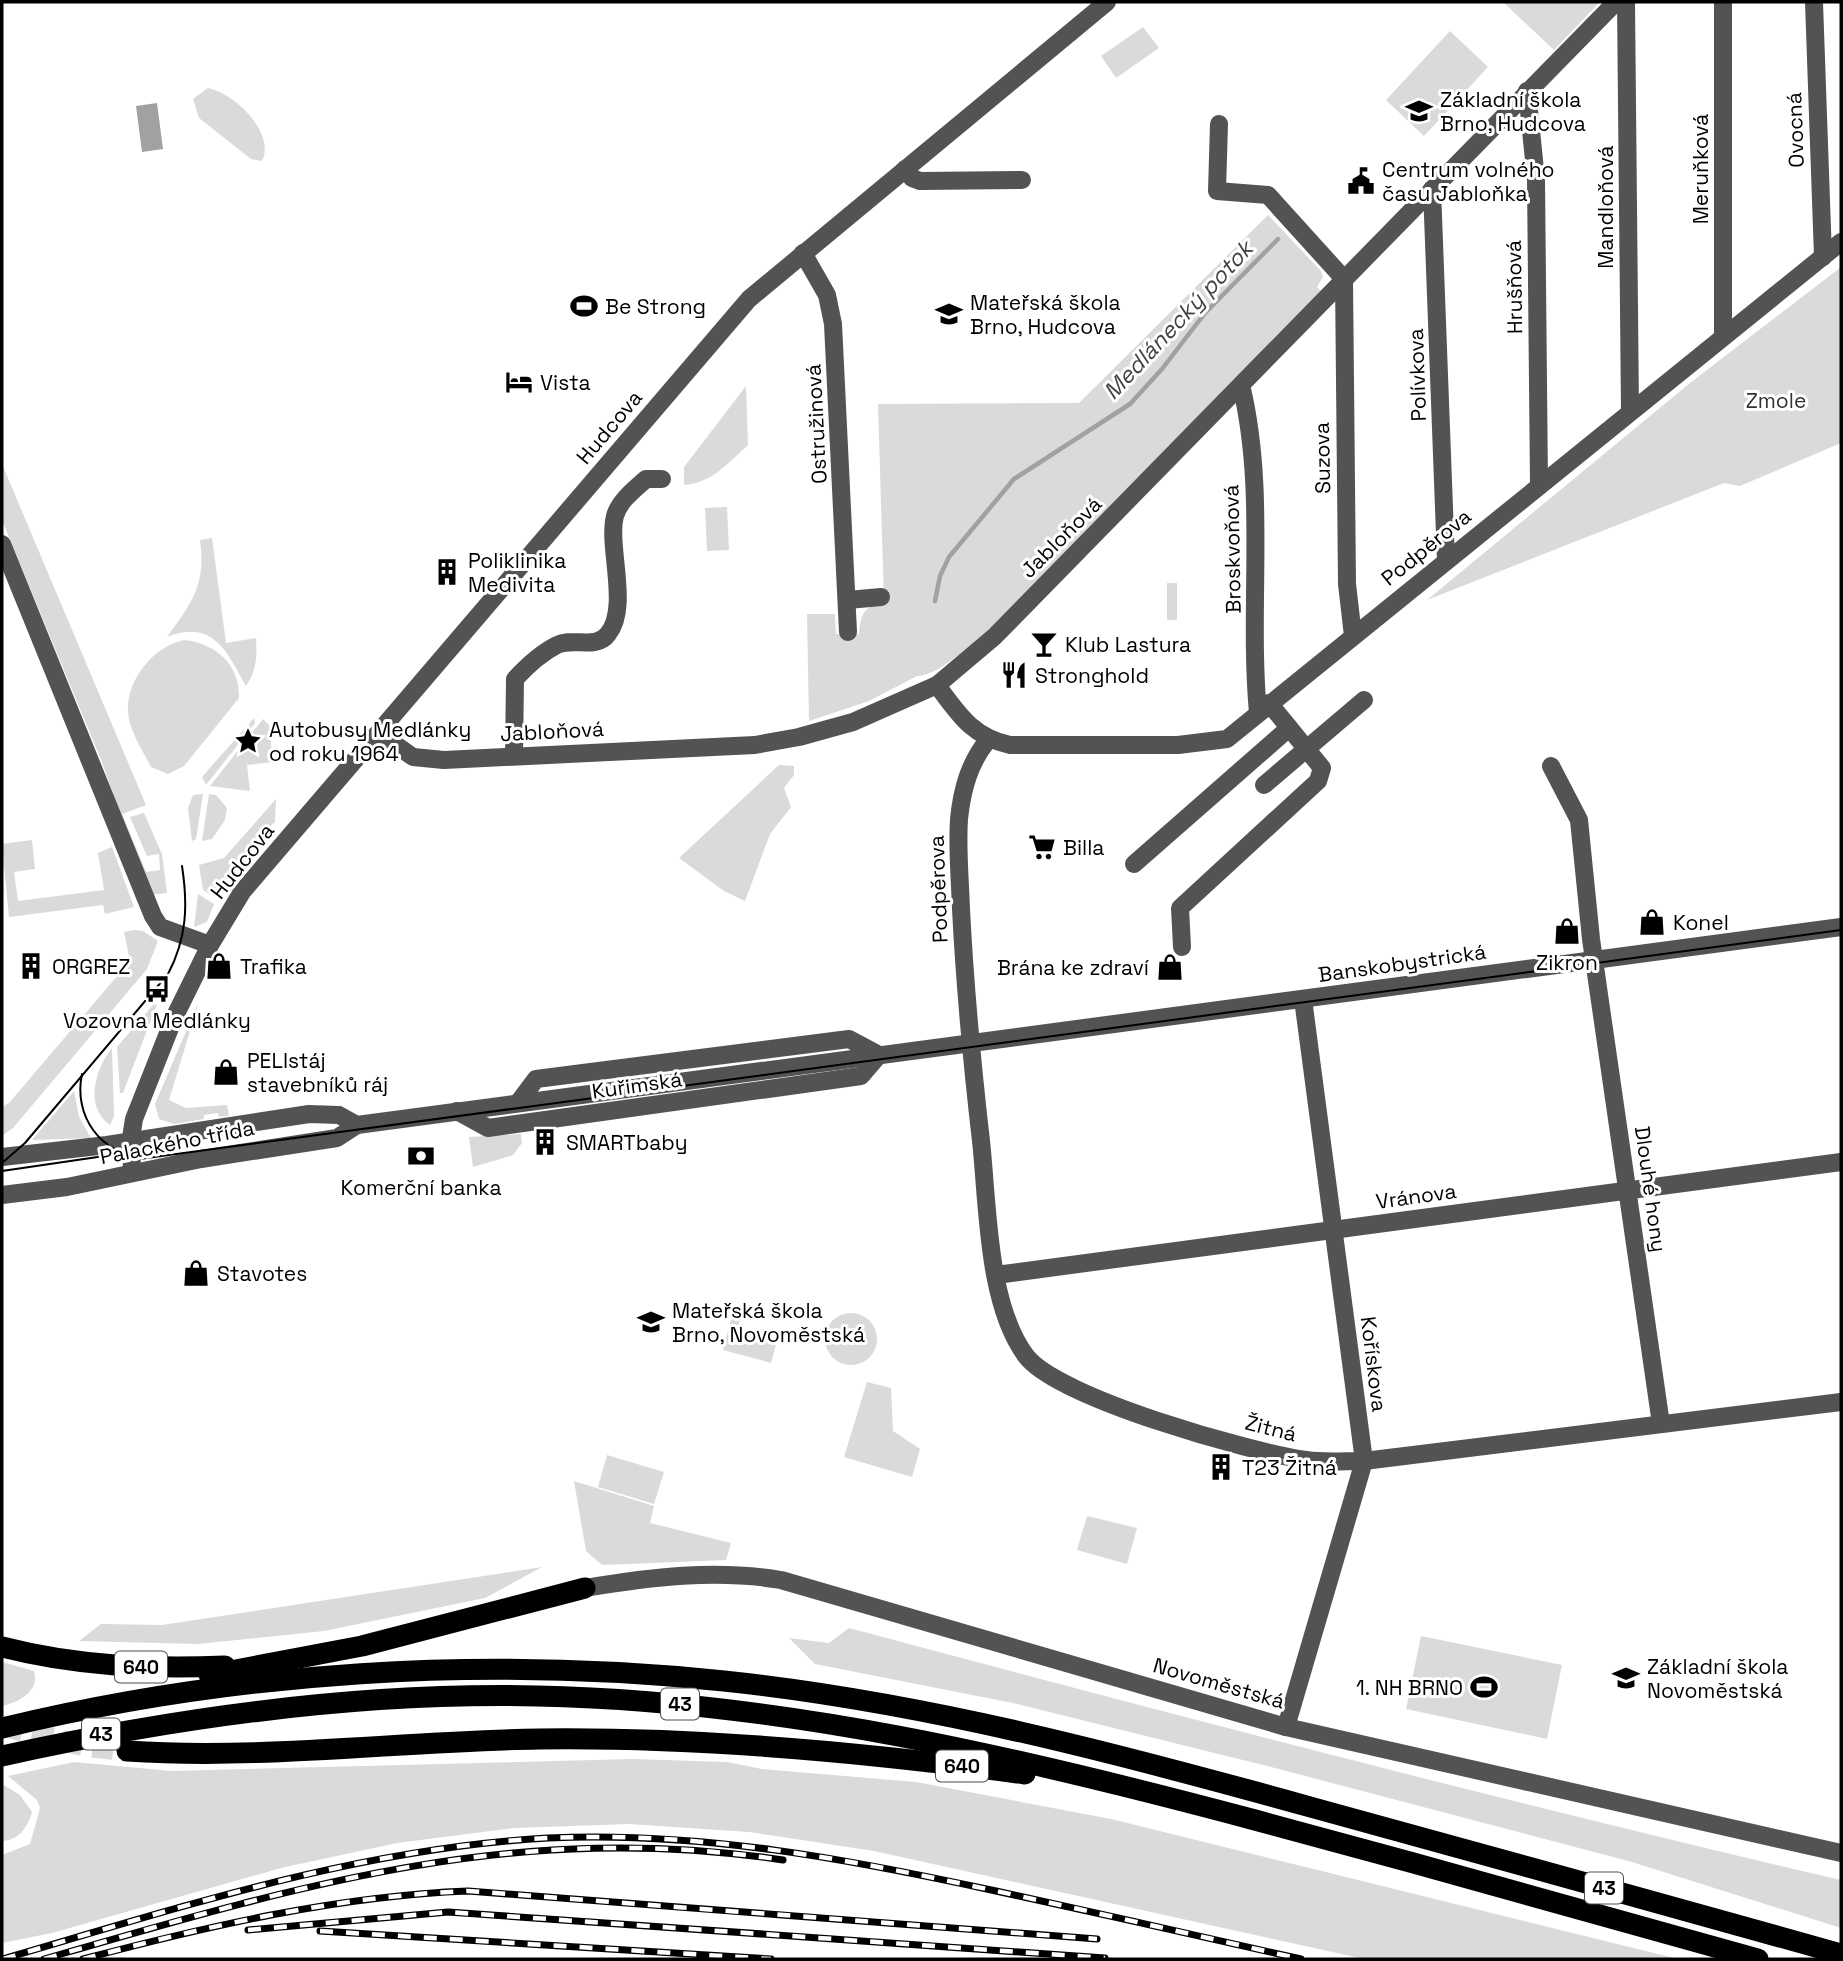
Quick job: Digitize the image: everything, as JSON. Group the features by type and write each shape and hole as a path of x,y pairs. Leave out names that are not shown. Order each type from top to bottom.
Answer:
{"highway":[{"path":"100,1706 181,1679 282,1663 585,1588"},
{"name":"640","path":"2,1647 81,1664 114,1667 173,1668 392,1658 473,1668"},
{"name":"43","path":"2,1728 100,1706 243,1685 387,1672 473,1668 556,1670 722,1681 823,1695 967,1721 1213,1780 1841,1954"},
{"name":"43","path":"2,1756 106,1733 202,1717 292,1707 450,1696 548,1696 756,1712 874,1731 1065,1770 1758,1959"},
{"name":"640","path":"127,1751 241,1754 540,1739 680,1741 845,1751 1152,1792"}],"street":[{"name":"Hudcova","path":"132,1172 131,1142 134,1119 169,1030 210,945 242,892 749,299 1107,2"},
{"name":"Jabloňová","path":"379,733 413,757 444,760 766,743 853,722 937,685 995,636 1616,2"},
{"name":"Mandloňová","path":"1626,2 1630,411"},
{"name":"Meruňková","path":"1723,2 1723,337"},
{"name":"Ovocná","path":"1814,2 1823,257"},
{"name":"Hrušňová","path":"1527,91 1536,180 1539,484"},
{"path":"1219,124 1217,191 1268,195 1344,279"},
{"path":"905,169 912,178 920,181 1022,180"},
{"name":"Polívkova","path":"1432,189 1446,561"},
{"name":"Podpěrova","path":"969,1043 958,830 962,789 978,752 988,740 1010,745 1178,745 1227,739 1841,242"},
{"name":"Ostružinová","path":"803,253 827,295 833,324 849,632"},
{"name":"Suzova","path":"1344,279 1347,584 1353,636"},
{"name":"Broskvoňová","path":"1241,385 1250,419 1264,708"},
{"path":"514,755 515,679 530,664 559,643 597,642 609,634 616,615 615,517 622,503 646,479 662,478"},
{"path":"2,544 109,802 153,916 160,926 210,945"},
{"path":"848,600 881,597"},
{"path":"937,685 961,718 988,740"},
{"path":"1264,785 1364,700"},
{"path":"1182,947 1180,908 1318,780 1322,768 1289,728 1264,708"},
{"path":"1134,864 1289,728"},
{"name":"Dlouhé hony","path":"1551,766 1579,820 1661,1424"},
{"name":"Banskobystrická","path":"969,1043 1841,926"},
{"name":"Kořískova","path":"1286,1727 1364,1461 1303,999"},
{"name":"Kuřimská","path":"457,1111 969,1043"},
{"name":"Žitná","path":"969,1043 996,1275 1011,1330 1027,1358 1058,1382 1102,1401 1275,1454 1308,1460 1364,1461 1841,1402"},
{"name":"Kuřimská","path":"457,1111 488,1128 861,1076 879,1055"},
{"name":"Palackého třída","path":"2,1195 76,1185 132,1172 337,1138 357,1125 457,1111"},
{"name":"Palackého třída","path":"2,1157 131,1142 321,1113 339,1115 357,1125"},
{"name":"Vránova","path":"996,1275 1841,1162"},
{"name":"Novoměstská","path":"585,1588 674,1576 747,1575 781,1580 1286,1727 1841,1853"}],"green space":[{"path":"1503,2 1600,2 1554,50"},
{"path":"1143,27 1159,48 1116,78 1101,56"},
{"path":"1450,31 1488,67 1424,136 1386,100"},
{"path":"208,88 229,98 250,116 263,138 265,150 262,161 251,159 199,118 193,99"},
{"path":"1268,215 1321,271 1323,277 1317,287 1321,291 990,630 934,671 917,676 869,701 809,721 807,614 835,614 836,634 859,634 864,612 884,601 878,404 1079,403"},
{"name":"Zmole","path":"1841,267 1841,443 1740,486 1724,483 1427,600 1690,383"},
{"path":"746,386 748,445 711,476 684,485 684,467"},
{"path":"2,464 146,805 122,814 146,872 160,870 159,854 147,856 130,817 144,813 162,854 167,893 148,895 102,762 2,520"},
{"path":"727,507 729,550 707,551 705,508"},
{"path":"212,538 226,643 256,638 256,663 246,686 226,652 208,636 197,632 183,632 167,637 184,614 199,582 200,540"},
{"path":"1167,583 1177,583 1177,620 1167,620"},
{"path":"184,640 206,646 224,657 235,675 239,698 184,766 168,774 151,767 140,747 129,719 129,700 144,666 162,649"},
{"path":"254,718 255,723 206,785 202,777"},
{"path":"263,719 269,725 273,762 247,765 250,791 210,786"},
{"path":"779,765 794,766 794,775 784,788 791,807 770,834 745,901 724,891 679,858"},
{"path":"203,794 196,839 192,841 188,808 193,795"},
{"path":"209,794 216,795 227,808 225,820 212,839 202,841"},
{"path":"276,799 275,822 253,841 220,887 216,898 203,890 199,865 224,858"},
{"path":"32,840 35,869 14,872 18,901 104,890 98,853 112,847 134,907 105,914 103,905 9,917 2,844"},
{"path":"198,894 214,904 207,922 194,927"},
{"path":"143,931 158,941 147,969 13,1128 2,1136 2,1107 9,1103 130,961 124,932"},
{"path":"199,1001 169,1100 186,1108 227,1105 229,1116 219,1117 218,1113 204,1115 204,1119 174,1124 159,1119 155,1104"},
{"path":"157,1004 123,1093 120,1093 117,1047 153,1005"},
{"path":"112,1048 114,1116 110,1125 97,1108 95,1088 101,1066"},
{"path":"74,1091 79,1117 91,1138 32,1140"},
{"path":"521,1134 522,1143 513,1155 473,1167 469,1137"},
{"path":"851,1313 861,1315 869,1321 875,1329 875,1349 869,1357 861,1363 851,1365 841,1363 833,1357 827,1349 825,1339 827,1329 833,1321 841,1315"},
{"path":"732,1316 740,1319 738,1330 777,1341 771,1363 723,1350"},
{"path":"867,1382 891,1388 893,1431 920,1449 912,1477 844,1457"},
{"path":"607,1455 664,1472 654,1504 598,1487"},
{"path":"574,1481 654,1506 650,1523 731,1543 726,1560 602,1565 586,1551"},
{"path":"1087,1516 1137,1528 1127,1564 1077,1550"},
{"path":"542,1567 485,1598 324,1631 198,1644 79,1641 101,1624 162,1625"},
{"path":"849,1628 1468,1790 1841,1880 1841,1928 1632,1862 1275,1768 1013,1703 815,1664 789,1638 829,1643"},
{"name":"1. NH BRNO","path":"1421,1636 1562,1665 1547,1739 1406,1709"},
{"path":"2,1662 34,1671 35,1678 27,1695 2,1706"},
{"path":"633,1759 727,1762 762,1769 916,1782 1111,1819 1678,1959 1364,1959 874,1851 749,1832 629,1824 514,1828 397,1843 281,1868 52,1933 2,1943 2,1855 30,1844 40,1808 37,1800 8,1776 74,1762 172,1771"},
{"path":"2,1784 20,1795 32,1812 22,1832 13,1839 2,1841"}],"shaded area":[{"path":"157,103 163,149 142,152 136,106"}],"waterway":[{"name":"Medlánecký potok","path":"935,601 940,576 949,557 1014,479 1130,404 1162,369 1205,313 1278,239"}],"tunnel":[{"path":"2,1726 84,1746 127,1751"}],"tram line":[{"path":"2,1163 25,1143 168,974 179,947 184,921 182,866"},
{"path":"132,1160 1841,930"},
{"path":"82,1074 82,1104 93,1130 115,1149 144,1157"},
{"path":"2,1171 125,1153"}],"railway":[{"path":"3,1959 204,1900 340,1867 478,1844 548,1838 605,1837 718,1843 829,1858 996,1891 1301,1959"},
{"path":"44,1959 318,1885 408,1867 498,1854 590,1848 685,1850 783,1860"},
{"path":"83,1959 274,1914 371,1899 468,1891 1097,1939"},
{"path":"248,1930 448,1912 1105,1958"},
{"path":"320,1931 771,1959"}],"place":[{"name":"Základní škola Brno, Hudcova","path":"1419,111"},
{"name":"Centrum volného času Jabloňka","path":"1361,181"},
{"name":"Be Strong","path":"584,306"},
{"name":"Mateřská škola Brno, Hudcova","path":"949,314"},
{"name":"Vista","path":"519,382"},
{"name":"Poliklinika Medivita","path":"447,572"},
{"name":"Klub Lastura","path":"1044,644"},
{"name":"Stronghold","path":"1014,675"},
{"name":"Autobusy Medlánky od roku 1964","path":"248,741"},
{"name":"Billa","path":"1042,847"},
{"name":"Konel","path":"1652,922"},
{"name":"Zikron","path":"1567,931"},
{"name":"ORGREZ","path":"31,966"},
{"name":"Trafika","path":"219,966"},
{"name":"Brána ke zdraví","path":"1170,967"},
{"name":"Vozovna Medlánky","path":"157,989"},
{"name":"PELIstáj stavebníků ráj","path":"226,1072"},
{"name":"SMARTbaby","path":"545,1142"},
{"name":"Komerční banka","path":"421,1156"},
{"name":"Stavotes","path":"196,1273"},
{"name":"Mateřská škola Brno, Novoměstská","path":"651,1322"},
{"name":"T23 Žitná","path":"1221,1467"},
{"name":"Základní škola Novoměstská","path":"1626,1678"},
{"name":"1. NH BRNO","path":"1484,1687"}]}
